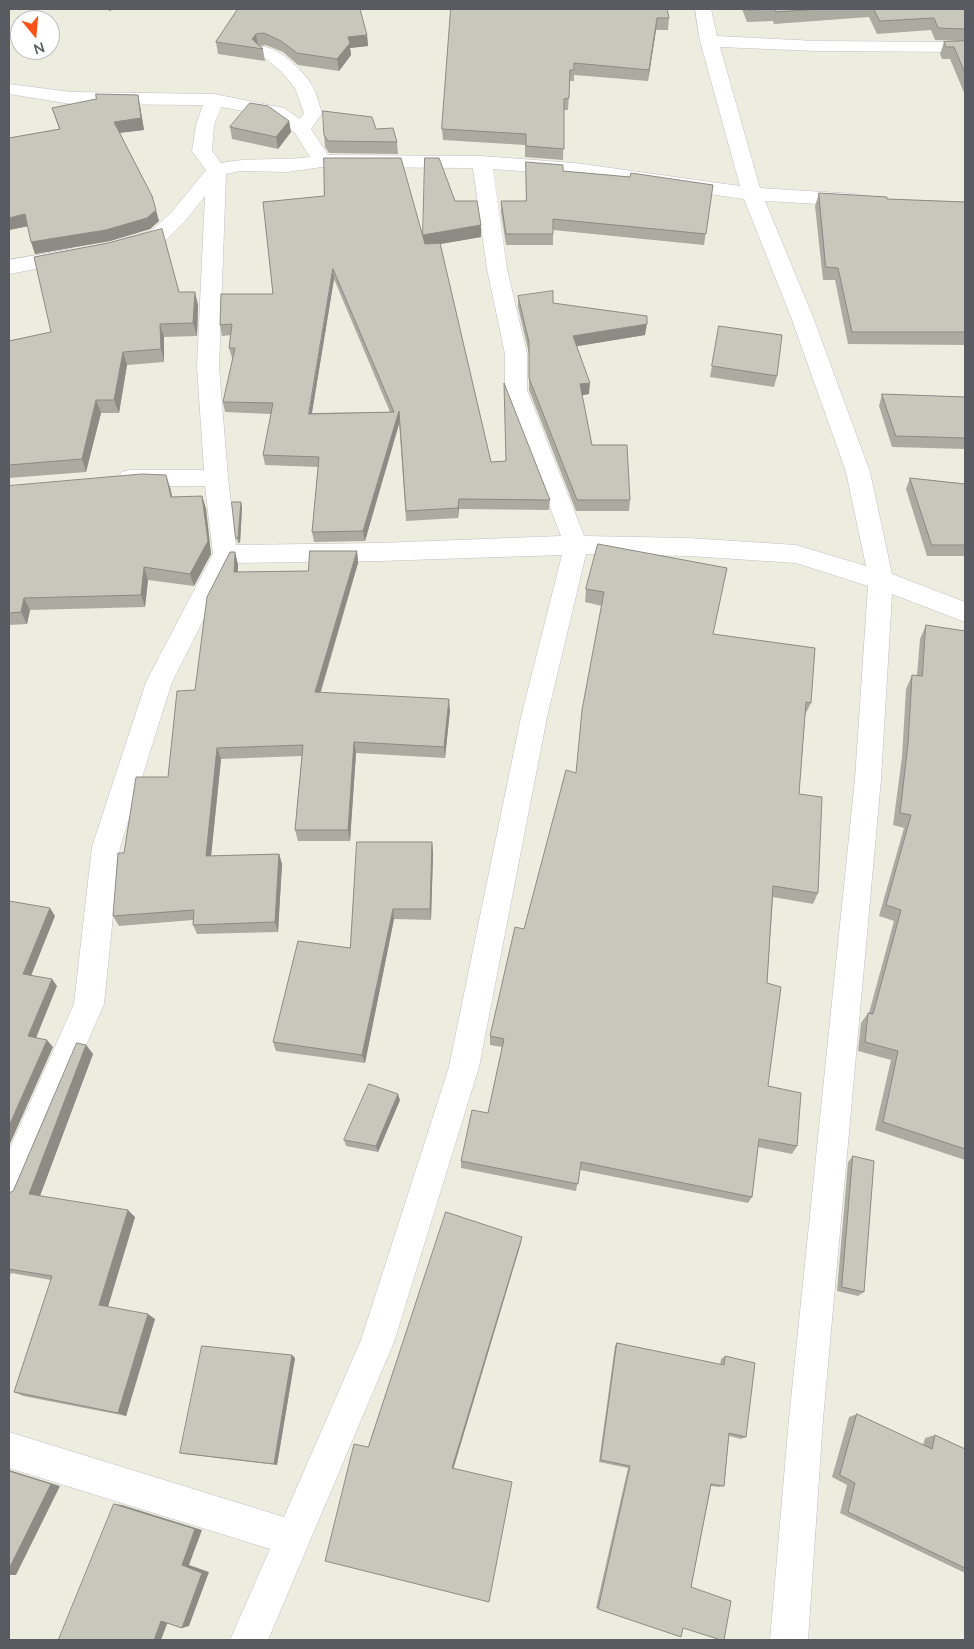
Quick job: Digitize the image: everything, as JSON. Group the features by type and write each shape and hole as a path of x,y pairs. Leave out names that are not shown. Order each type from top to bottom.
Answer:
{"street":[{"path":"703,9 709,41 752,194 802,317 858,472 881,580 868,778 807,1409 789,1640"},
{"path":"709,41 816,46 965,47"},
{"path":"265,51 286,67 304,88 313,113 302,129"},
{"path":"9,89 70,98 214,100 277,112 302,129 322,161"},
{"path":"9,1186 89,1004 106,847 159,682 225,554 216,478 208,367 216,170 202,151 205,125 214,100"},
{"path":"9,267 101,250 158,236 178,217 216,170 240,165 287,166 322,161 482,162 575,169 752,194 878,201"},
{"path":"249,1640 377,1342 464,1067 534,718 576,545 516,390 516,354 496,269 482,162"},
{"path":"107,480 146,477 216,478"},
{"path":"225,554 379,552 576,545 689,547 796,554 881,580 965,612"},
{"path":"9,1450 293,1538"}],"building":[{"path":"238,9 360,9 367,35 348,37 350,43 337,59 297,53 281,41 264,33 256,34 252,39 263,49 216,42"},
{"path":"451,9 667,9 669,18 657,18 649,70 574,63 574,70 570,70 569,98 564,99 564,149 526,146 526,134 442,129"},
{"path":"775,9 821,9 776,12"},
{"path":"874,9 965,9 965,29 938,28 934,18 880,21"},
{"path":"965,41 965,73 954,47 946,47 944,42"},
{"path":"96,94 138,95 141,118 114,122 152,196 156,210 147,218 106,230 31,242 25,214 9,218 9,138 60,129 52,108 96,99"},
{"path":"250,103 268,106 289,121 276,137 230,127"},
{"path":"323,111 372,117 376,129 393,128 397,142 328,141 324,135"},
{"path":"324,158 401,158 425,244 440,243 491,462 506,461 504,383 550,500 459,499 458,508 406,511 399,411 363,531 312,532 319,457 263,455 273,403 223,402 235,348 229,348 232,324 220,325 221,294 273,294 263,202 324,196","holes":["333,269 394,412 309,414"]},
{"path":"425,158 439,158 455,201 477,201 481,225 423,235"},
{"path":"526,162 563,165 563,171 630,177 631,173 713,185 706,234 553,219 553,234 506,234 501,201 526,201"},
{"path":"819,193 887,197 887,199 965,202 965,332 852,332 838,268 826,267"},
{"path":"162,229 179,292 195,292 193,323 160,324 161,349 123,352 114,400 96,400 82,459 9,465 9,341 51,332 34,257 108,243"},
{"path":"553,291 553,303 647,316 647,324 573,336 590,383 580,384 592,445 627,445 630,500 577,500 529,378 529,342 518,296"},
{"path":"719,326 782,335 777,376 712,366"},
{"path":"882,394 965,397 965,438 896,436"},
{"path":"142,474 166,475 171,497 202,496 208,541 190,574 144,567 141,595 24,598 21,612 9,613 9,486"},
{"path":"910,478 965,484 965,545 932,545"},
{"path":"232,502 241,502 238,538 236,538"},
{"path":"598,544 727,568 713,634 815,648 811,703 806,702 799,794 822,797 818,893 773,886 767,983 781,987 768,1086 801,1093 797,1146 759,1139 752,1197 581,1162 578,1184 461,1161 472,1110 488,1113 504,1039 490,1036 515,927 524,929 566,770 576,773 582,710 604,592 586,589"},
{"path":"310,551 357,551 315,692 449,699 444,747 354,742 348,830 295,830 303,745 217,748 206,856 279,854 275,922 193,925 194,910 113,916 118,853 124,853 136,777 168,777 177,691 195,690 207,597 230,552 235,552 234,572 308,571"},
{"path":"926,625 965,631 965,1149 883,1122 898,1051 865,1042 868,1013 873,1014 901,910 886,905 911,815 900,813 908,744 912,675 922,676"},
{"path":"357,842 432,842 430,909 393,909 362,1055 273,1042 298,941 350,948"},
{"path":"9,901 50,908 23,974 52,979 28,1036 47,1040 9,1126"},
{"path":"77,1043 86,1045 29,1194 128,1210 99,1305 148,1314 118,1413 14,1392 52,1276 9,1269 9,1193 13,1191"},
{"path":"369,1084 398,1094 376,1146 344,1140"},
{"path":"853,1156 874,1161 864,1292 842,1287"},
{"path":"446,1212 522,1237 452,1468 512,1482 489,1602 325,1561 354,1444 368,1447"},
{"path":"617,1343 724,1365 725,1356 755,1363 746,1437 729,1433 724,1486 711,1484 691,1587 731,1601 724,1640 683,1628 681,1637 598,1609 630,1466 601,1460"},
{"path":"202,1346 292,1355 274,1464 180,1453"},
{"path":"857,1414 932,1449 935,1435 965,1449 965,1568 848,1512 855,1483 840,1475"},
{"path":"9,1471 51,1484 9,1569"},
{"path":"114,1504 195,1529 182,1565 202,1573 182,1628 161,1621 154,1640 61,1640 59,1639"}]}
